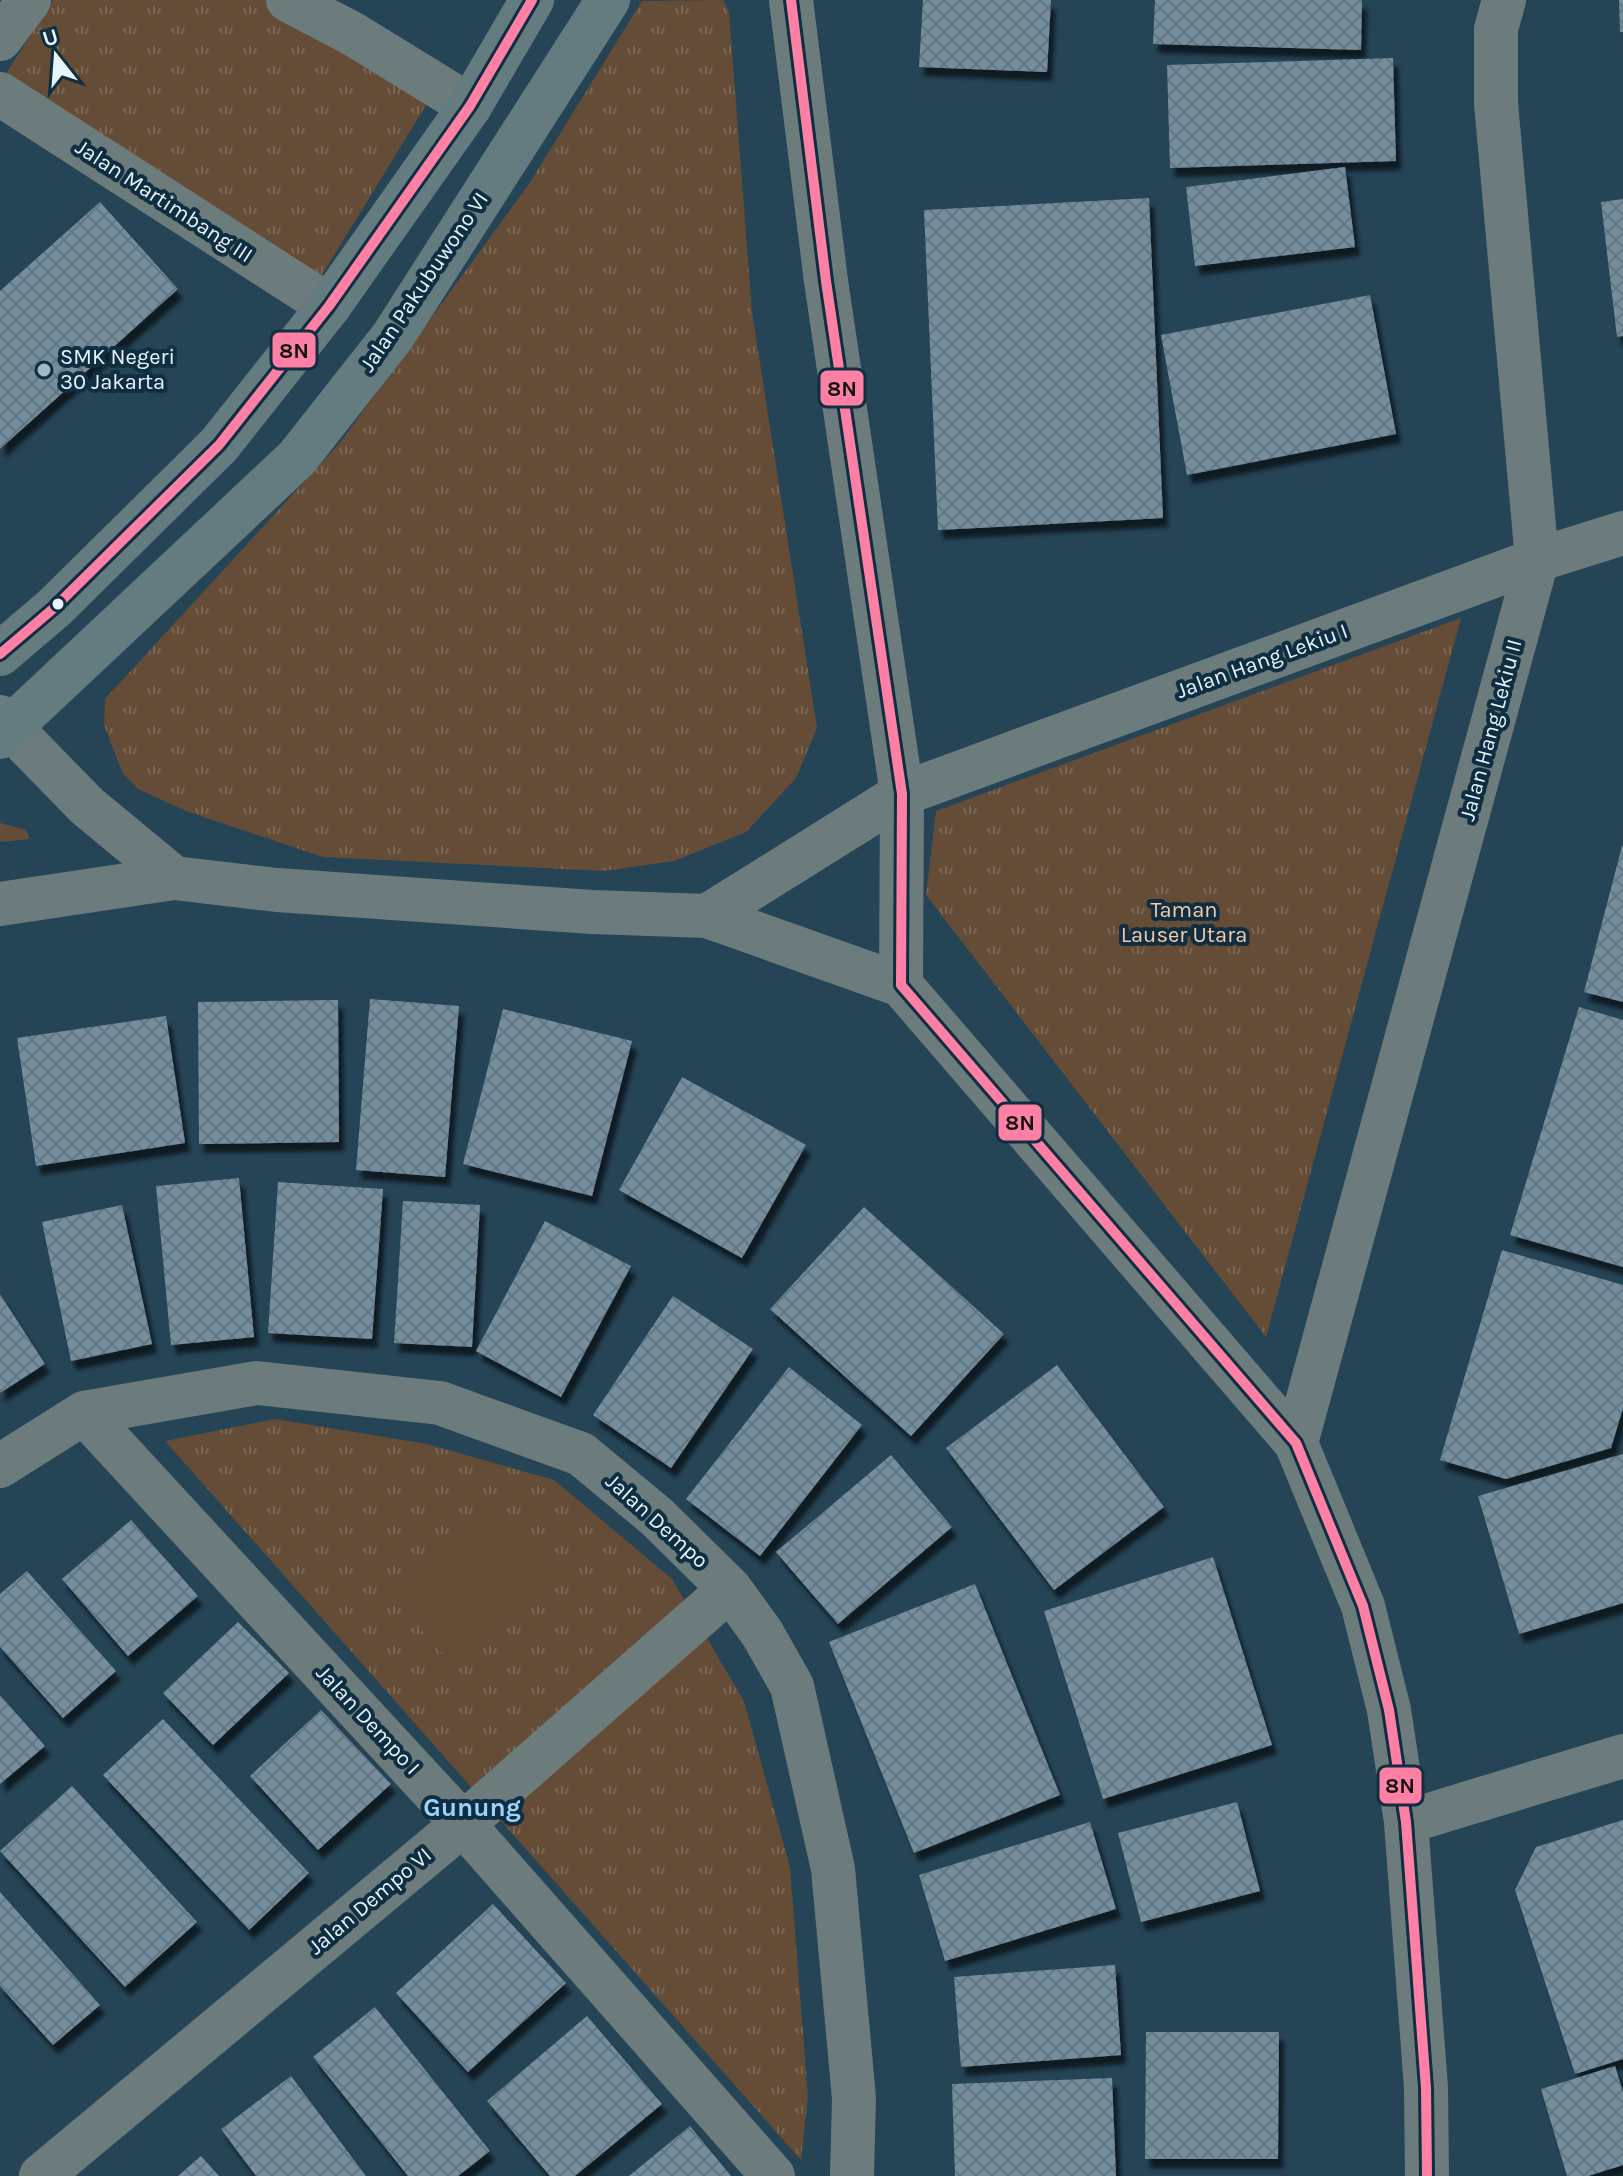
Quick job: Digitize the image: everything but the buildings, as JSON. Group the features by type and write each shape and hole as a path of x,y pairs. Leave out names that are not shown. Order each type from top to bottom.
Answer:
{"main road":[{"path":"0,654 54,608 219,445 329,306 470,106 532,0"},
{"name":"Jalan Pakubuwono VI","path":"3,727 297,458 393,336 608,0"}],"street":[{"path":"0,39 29,0"},
{"path":"288,0 353,34 470,106"},
{"path":"768,0 793,20 828,297 902,794 901,985"},
{"name":"Jalan Hang Lekiu II","path":"1296,1443 1537,560 1496,103 1496,29 1504,0"},
{"name":"Jalan Martimbang III","path":"0,94 329,306"},
{"name":"Jalan Hang Lekiu I","path":"707,916 902,794 1537,560 1623,533"},
{"path":"3,727 87,806 174,878"},
{"path":"0,904 174,878 293,891 592,912 707,916 901,985 1296,1443 1363,1606 1389,1710 1406,1822 1426,2088 1427,2176"},
{"name":"Jalan Dempo","path":"0,1466 84,1413 257,1383 440,1403 581,1454 657,1517 730,1589 762,1633 792,1686 833,1869 854,2098 852,2176"},
{"name":"Jalan Dempo I","path":"84,1413 463,1824 773,2176"},
{"name":"Jalan Dempo VI","path":"41,2176 463,1824 730,1589"},
{"path":"1406,1822 1623,1756"}],"green space":[{"path":"53,0 273,0 436,89 317,283 0,83"},
{"path":"723,0 729,12 752,312 817,728 796,778 746,832 674,861 604,871 323,857 186,811 138,789 123,774 104,725 105,699 339,444 529,184 642,1"},
{"name":"Taman Lauser Utara","path":"1461,618 1266,1337 926,895 936,811"},
{"path":"0,823 26,830 30,839 0,842"},
{"path":"275,1419 427,1444 554,1480 672,1579 744,1701 790,1867 808,2097 801,2160 165,1441"},
{"path":"496,1509 555,1578 455,1667 394,1599"}],"transit line":[{"name":"8N","path":"0,654 54,608 219,445 329,306 470,106 532,0"},
{"name":"8N","path":"791,0 826,281 902,794 901,985 1296,1443 1363,1606 1389,1710 1406,1822 1426,2088 1427,2176"}],"place":[{"name":"SMK Negeri 30 Jakarta","path":"44,370"}],"district":[{"name":"Gunung","path":"472,1807"}]}
